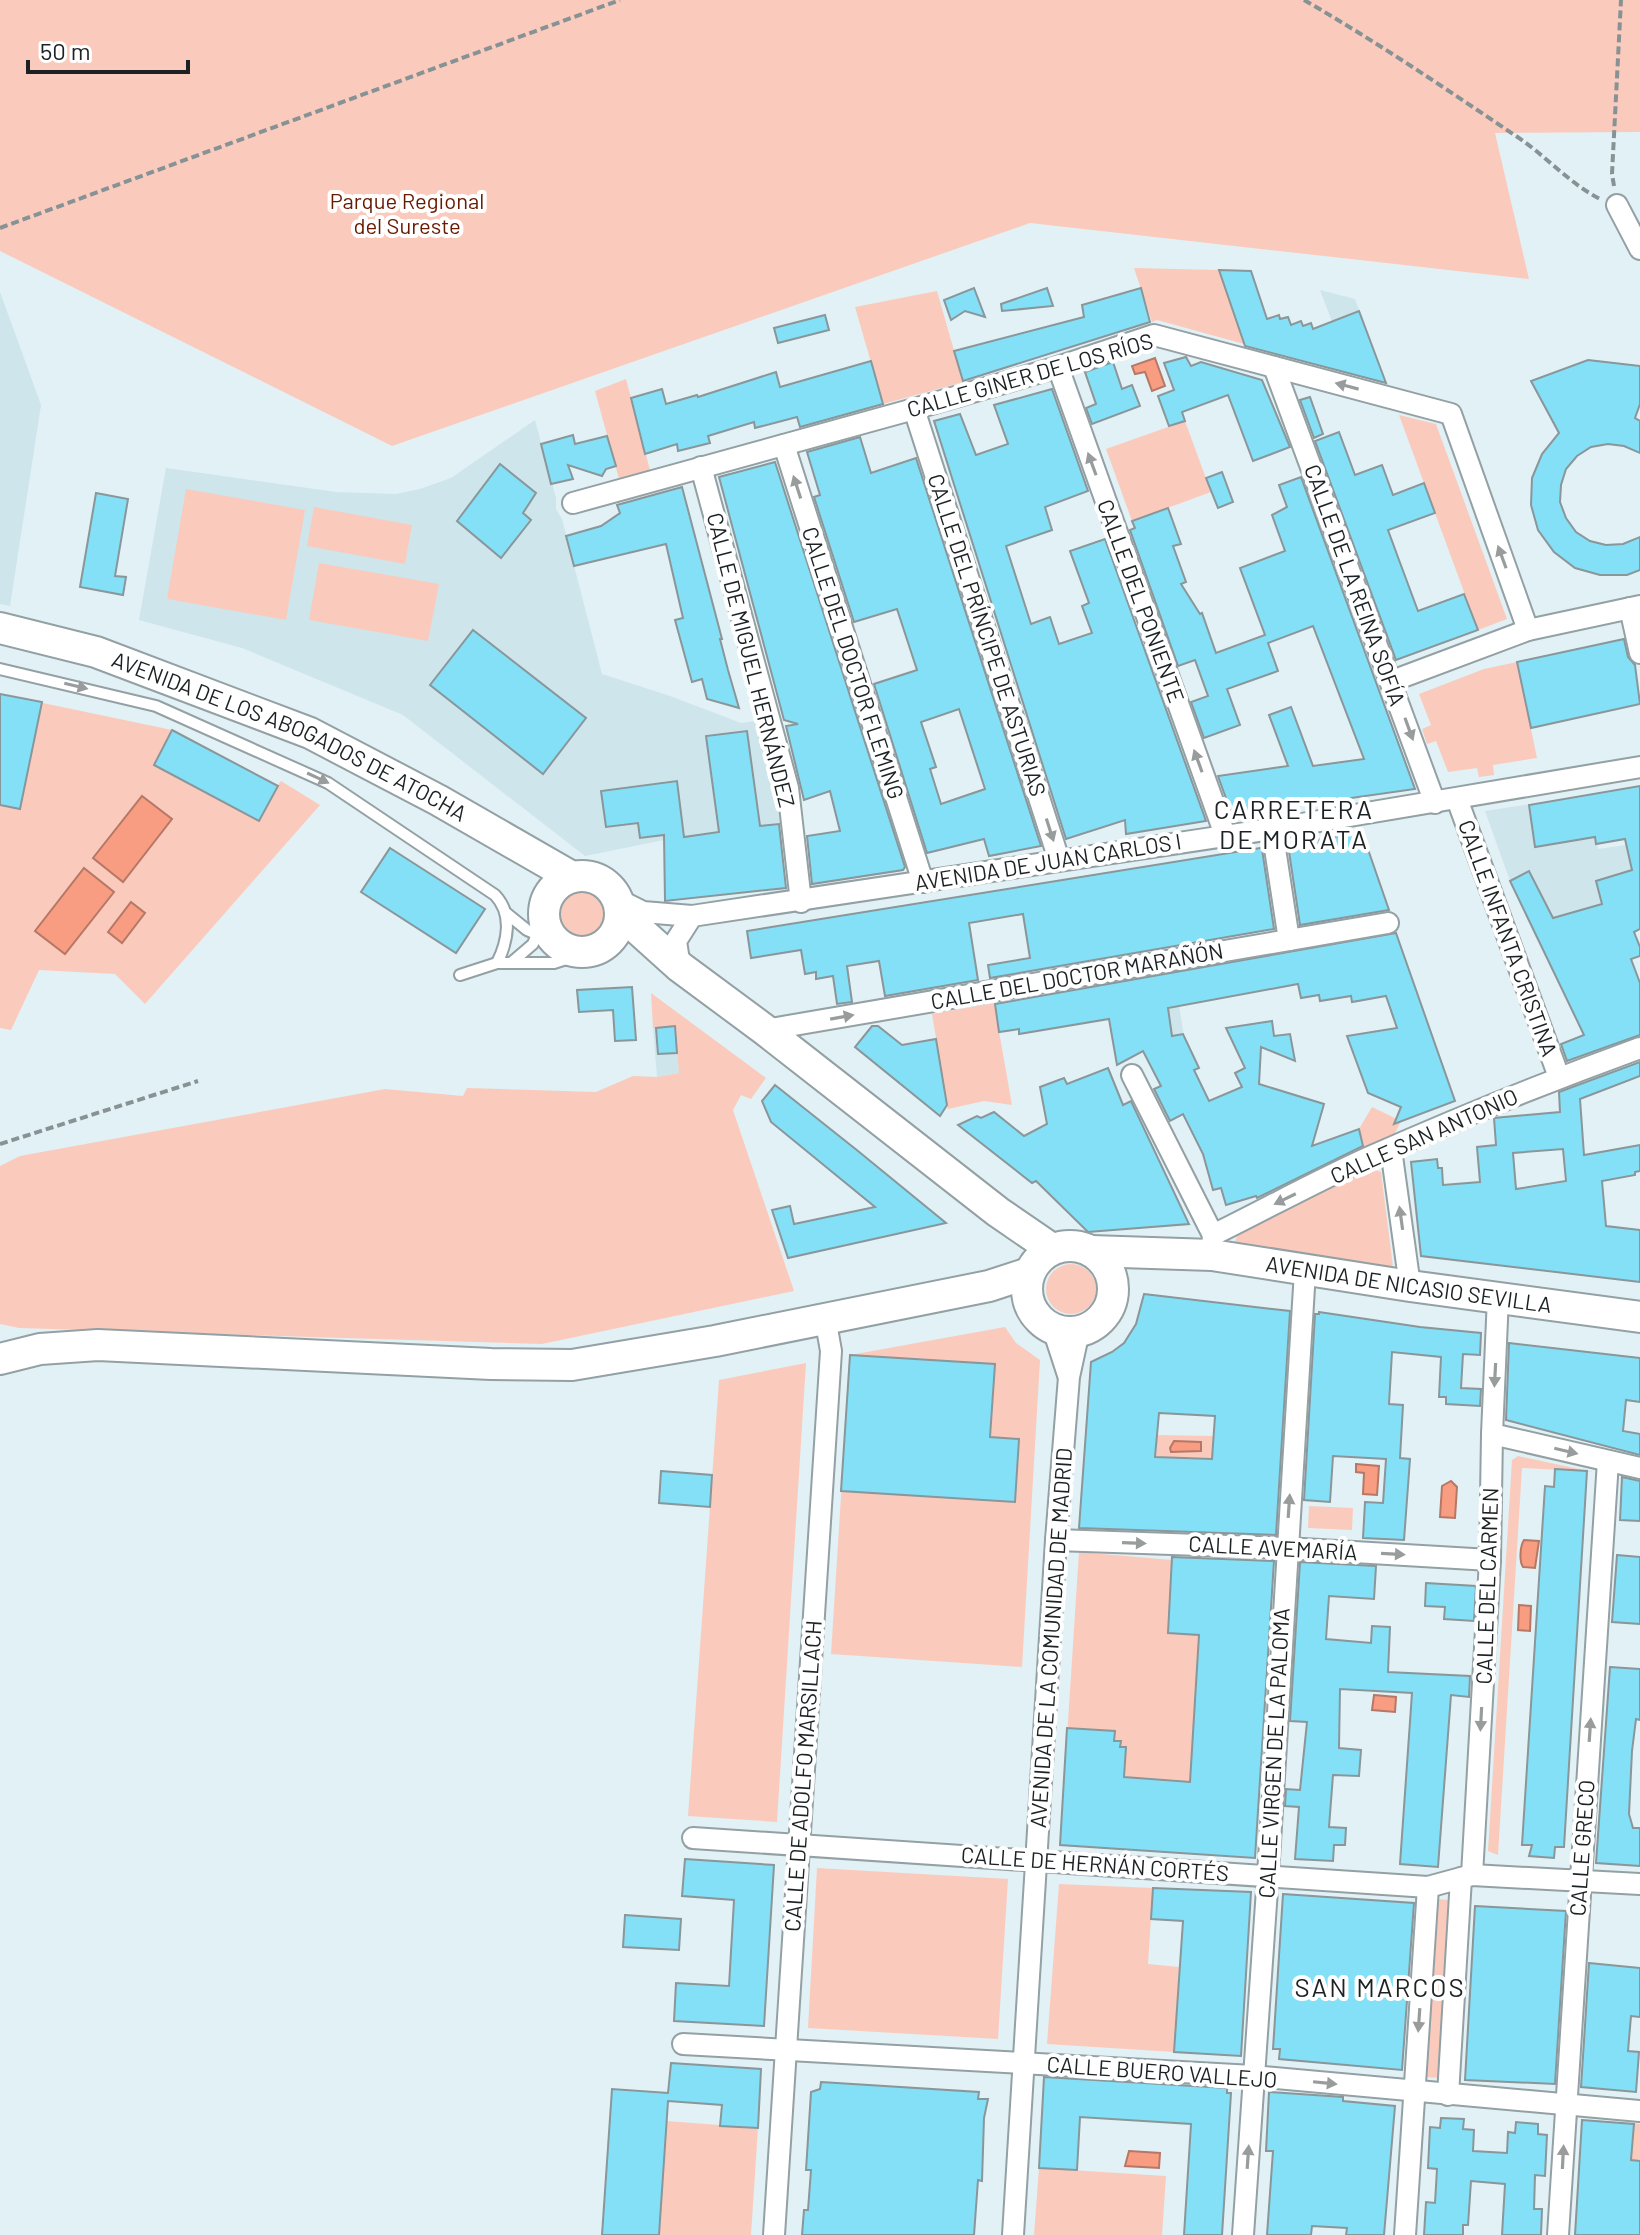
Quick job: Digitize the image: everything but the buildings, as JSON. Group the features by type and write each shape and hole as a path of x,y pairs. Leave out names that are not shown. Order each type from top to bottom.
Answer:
{"main road":[{"name":"AVENIDA DE LOS ABOGADOS DE ATOCHA","path":"0,628 96,652 310,733 438,800 511,843 552,913"},
{"path":"0,1359 40,1349 98,1345 491,1364 572,1365 715,1341 989,1286 1036,1272 1072,1246 1091,1251 1108,1268 1113,1291 1103,1317 1092,1326 1066,1330 1042,1322 1036,1272 998,1212 680,967 618,906 606,884 598,879 580,876 552,913 579,952 596,948 639,951 680,967"},
{"path":"596,948 615,932 618,906"},
{"name":"AVENIDA DE NICASIO SEVILLA","path":"1113,1291 1135,1272 1178,1253 1212,1245 1305,1271 1640,1317"},
{"name":"AVENIDA DE NICASIO SEVILLA","path":"1091,1251 1178,1253"}],"street":[{"path":"1617,205 1640,249"},
{"name":"CALLE GINER DE LOS RÍOS","path":"573,503 914,409 1154,335 1451,414 1528,630"},
{"name":"CALLE DEL PONIENTE","path":"1058,367 1225,835"},
{"name":"CALLE DE LA REINA SOFÍA","path":"1274,367 1435,803"},
{"name":"CALLE DEL PRÍNCIPE DE ASTURIAS","path":"914,409 1059,860"},
{"name":"CALLE DEL DOCTOR FLEMING","path":"784,445 923,882"},
{"name":"CALLE DE MIGUEL HERNÁNDEZ","path":"701,467 788,788 801,902"},
{"path":"1392,681 1528,630 1635,607 1640,653"},
{"name":"AVENIDA DE JUAN CARLOS I","path":"618,906 643,912 692,916 801,902 1435,803 1640,767"},
{"name":"CALLE INFANTA CRISTINA","path":"1457,799 1559,1077"},
{"path":"1272,829 1289,940"},
{"path":"680,967 676,941 692,916"},
{"name":"CALLE DEL DOCTOR MARAÑÓN","path":"765,1030 1388,923"},
{"name":"CALLE SAN ANTONIO","path":"1212,1245 1391,1149 1559,1077 1640,1048"},
{"path":"1132,1075 1212,1245"},
{"path":"1391,1149 1410,1286"},
{"name":"CALLE VIRGEN DE LA PALOMA","path":"1243,2235 1305,1271"},
{"name":"CALLE DEL CARMEN","path":"1448,2095 1490,1560 1498,1297"},
{"name":"CALLE DE ADOLFO MARSILLACH","path":"774,2235 831,1351 825,1317"},
{"name":"AVENIDA DE LA COMUNIDAD DE MADRID","path":"1013,2235 1069,1377 1066,1330"},
{"path":"1492,1434 1640,1468"},
{"name":"CALLE GRECO","path":"1558,2235 1608,1461"},
{"name":"CALLE AVEMARÍA","path":"1056,1540 1286,1548 1490,1560"},
{"name":"CALLE DE HERNÁN CORTÉS","path":"693,1838 1428,1887 1466,1876 1640,1884"},
{"path":"1405,2235 1428,1887"},
{"name":"CALLE BUERO VALLEJO","path":"683,2044 1253,2076 1640,2111"}],"lane":[{"path":"0,669 156,706 328,783 495,895 506,913 527,930 552,913"},
{"path":"497,963 504,951 506,913"},
{"path":"512,962 529,949 552,913"},
{"path":"460,975 497,963 554,963 596,948"}],"path":[{"path":"0,228 620,0"},
{"path":"1304,0 1364,34 1519,138 1597,197 1617,205"},
{"path":"1617,205 1612,174 1621,0"},
{"path":"0,1144 198,1081"}],"shaded area":[{"path":"1320,290 1355,299 1386,383 1352,374"},
{"path":"0,292 41,405 10,606 0,604"},
{"path":"1155,358 1165,386 1152,391 1145,372 1135,374 1132,366"},
{"path":"535,420 602,674 741,723 755,721 781,823 664,840 585,856 403,715 242,648 139,620 166,468 336,492 396,494 451,478"},
{"path":"1589,795 1598,849 1640,843 1640,929 1555,974 1510,881 1485,811"},
{"path":"142,796 172,819 123,882 93,858"},
{"path":"84,868 114,892 65,954 35,931"},
{"path":"131,902 145,913 122,943 108,932"},
{"path":"1174,973 1184,1037 1155,1043"},
{"path":"675,1026 679,1073 657,1077 653,1028"},
{"path":"1174,1441 1201,1442 1201,1451 1171,1452"},
{"path":"1356,1464 1379,1466 1377,1495 1363,1494 1364,1473 1356,1472"},
{"path":"1451,1481 1457,1487 1455,1518 1440,1517 1442,1486"},
{"path":"1524,1540 1539,1541 1535,1568 1523,1567 1520,1554"},
{"path":"1519,1605 1531,1606 1530,1631 1518,1630"},
{"path":"1374,1695 1396,1697 1395,1712 1372,1710"},
{"path":"1129,2151 1160,2153 1159,2168 1125,2166"}],"green space":[{"name":"Parque Regional del Sureste","path":"0,0 1640,0 1640,132 1495,133 1529,279 1030,223 392,446 0,251"},
{"path":"1134,268 1219,270 1244,344 1157,320 1152,322"},
{"path":"937,291 963,382 883,404 855,307"},
{"path":"626,379 650,470 619,479 595,391"},
{"path":"1399,415 1436,424 1507,619 1478,630"},
{"path":"1185,421 1211,492 1132,521 1106,449"},
{"path":"186,489 305,510 286,620 167,599"},
{"path":"314,507 412,525 405,564 307,546"},
{"path":"319,563 439,584 428,641 309,620"},
{"path":"1517,662 1537,758 1493,765 1494,775 1479,777 1477,768 1448,772 1436,741 1427,744 1422,729 1431,725 1419,694 1484,669"},
{"path":"0,694 172,730 277,786 281,781 320,805 145,1004 115,974 39,970 11,1030 0,1028"},
{"path":"581,886 601,894 609,914 601,934 581,942 561,934 553,914 561,894"},
{"path":"651,993 766,1078 751,1099 741,1095 733,1110 794,1291 542,1344 19,1328 0,1324 0,1166 20,1156 385,1089 463,1096 467,1088 596,1092 633,1076 657,1077 679,1073 675,1027 653,1028"},
{"path":"994,1003 1012,1105 984,1101 948,1109 932,1014"},
{"path":"1372,1107 1401,1121 1394,1135 1364,1150 1359,1129"},
{"path":"1371,1168 1381,1172 1393,1267 1389,1269 1234,1245 1237,1236 1258,1221"},
{"path":"1061,1265 1081,1265 1095,1279 1095,1299 1081,1313 1061,1313 1047,1299 1047,1279"},
{"path":"1005,1327 1016,1343 1040,1360 1022,1667 831,1654 850,1355"},
{"path":"806,1363 777,1822 688,1816 719,1380"},
{"path":"1157,1435 1213,1436 1212,1458 1156,1457"},
{"path":"1518,1456 1593,1472 1522,1468 1498,1855 1488,1851 1512,1460"},
{"path":"1309,1506 1353,1508 1352,1530 1308,1528"},
{"path":"1079,1552 1172,1560 1168,1632 1199,1635 1186,1854 1060,1845"},
{"path":"817,1868 1008,1879 998,2039 808,2028"},
{"path":"1059,1884 1153,1888 1148,1964 1179,1967 1174,2052 1047,2044"},
{"path":"1436,1899 1451,1900 1440,2078 1425,2077"},
{"path":"667,2121 758,2128 751,2235 659,2235"},
{"path":"1634,2123 1640,2124 1640,2161 1631,2160"},
{"path":"1039,2168 1166,2176 1162,2235 1034,2235"}],"district":[{"name":"CARRETERA DE MORATA","path":"1294,825"},
{"name":"SAN MARCOS","path":"1380,1988"}]}
